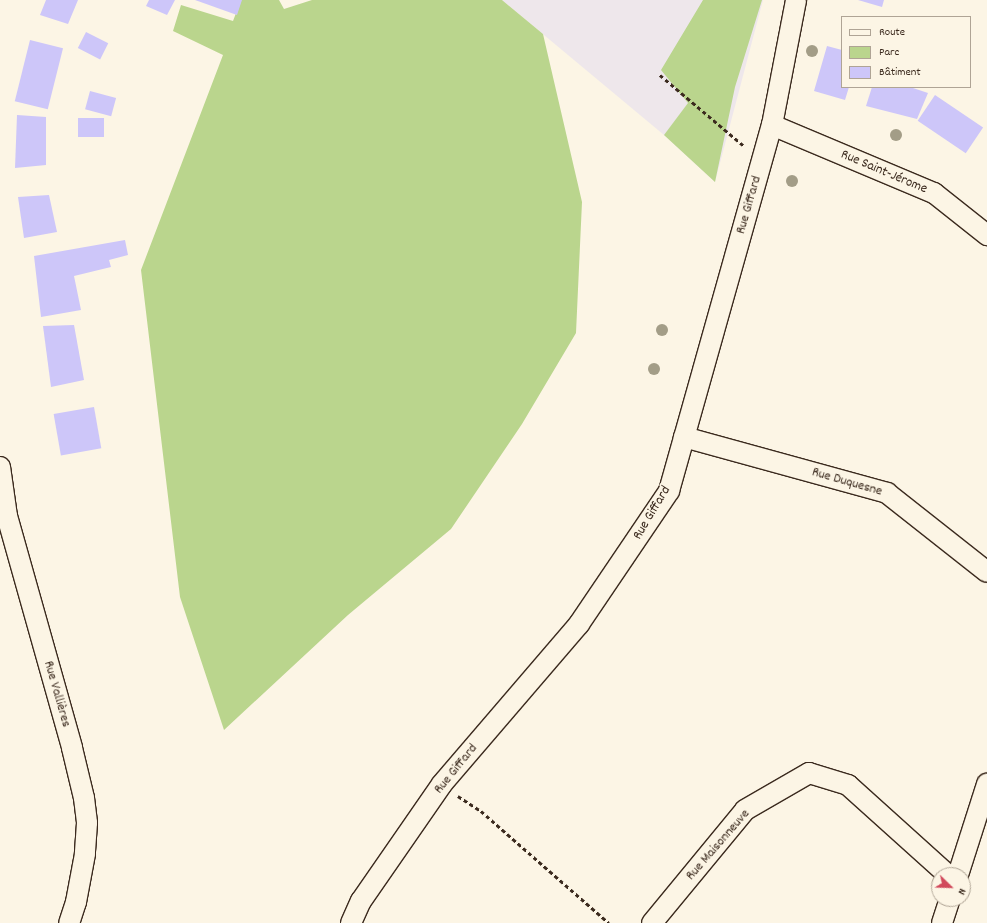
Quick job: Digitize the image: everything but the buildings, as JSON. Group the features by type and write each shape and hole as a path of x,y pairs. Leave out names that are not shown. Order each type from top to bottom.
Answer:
{"street":[{"name":"Rue Giffard","path":"351,923 361,901 442,784 579,624 669,491 772,125 796,0"},
{"name":"Rue Saint-Jérome","path":"772,125 934,193 987,235"},
{"name":"Rue Duquesne","path":"684,437 888,493 987,572"},
{"name":"Rue Vallières","path":"0,467 7,516 72,748 84,798 87,823 85,854 76,902 69,923"},
{"name":"Rue Maisonneuve","path":"652,923 745,810 809,773 848,785 939,867"},
{"path":"961,867 987,784"},
{"path":"942,923 947,907"}],"path":[{"path":"660,75 762,161"},
{"path":"442,784 481,812 609,923"}],"shaded area":[{"path":"502,0 763,0 715,182 664,135"}],"green space":[{"path":"241,0 279,0 284,9 312,0 502,0 543,34 582,202 576,333 522,424 451,529 348,615 224,730 180,597 141,270 223,55 173,31 181,5 233,21"},
{"path":"703,0 762,0 735,87 715,182 664,135 688,103 661,70"}]}
